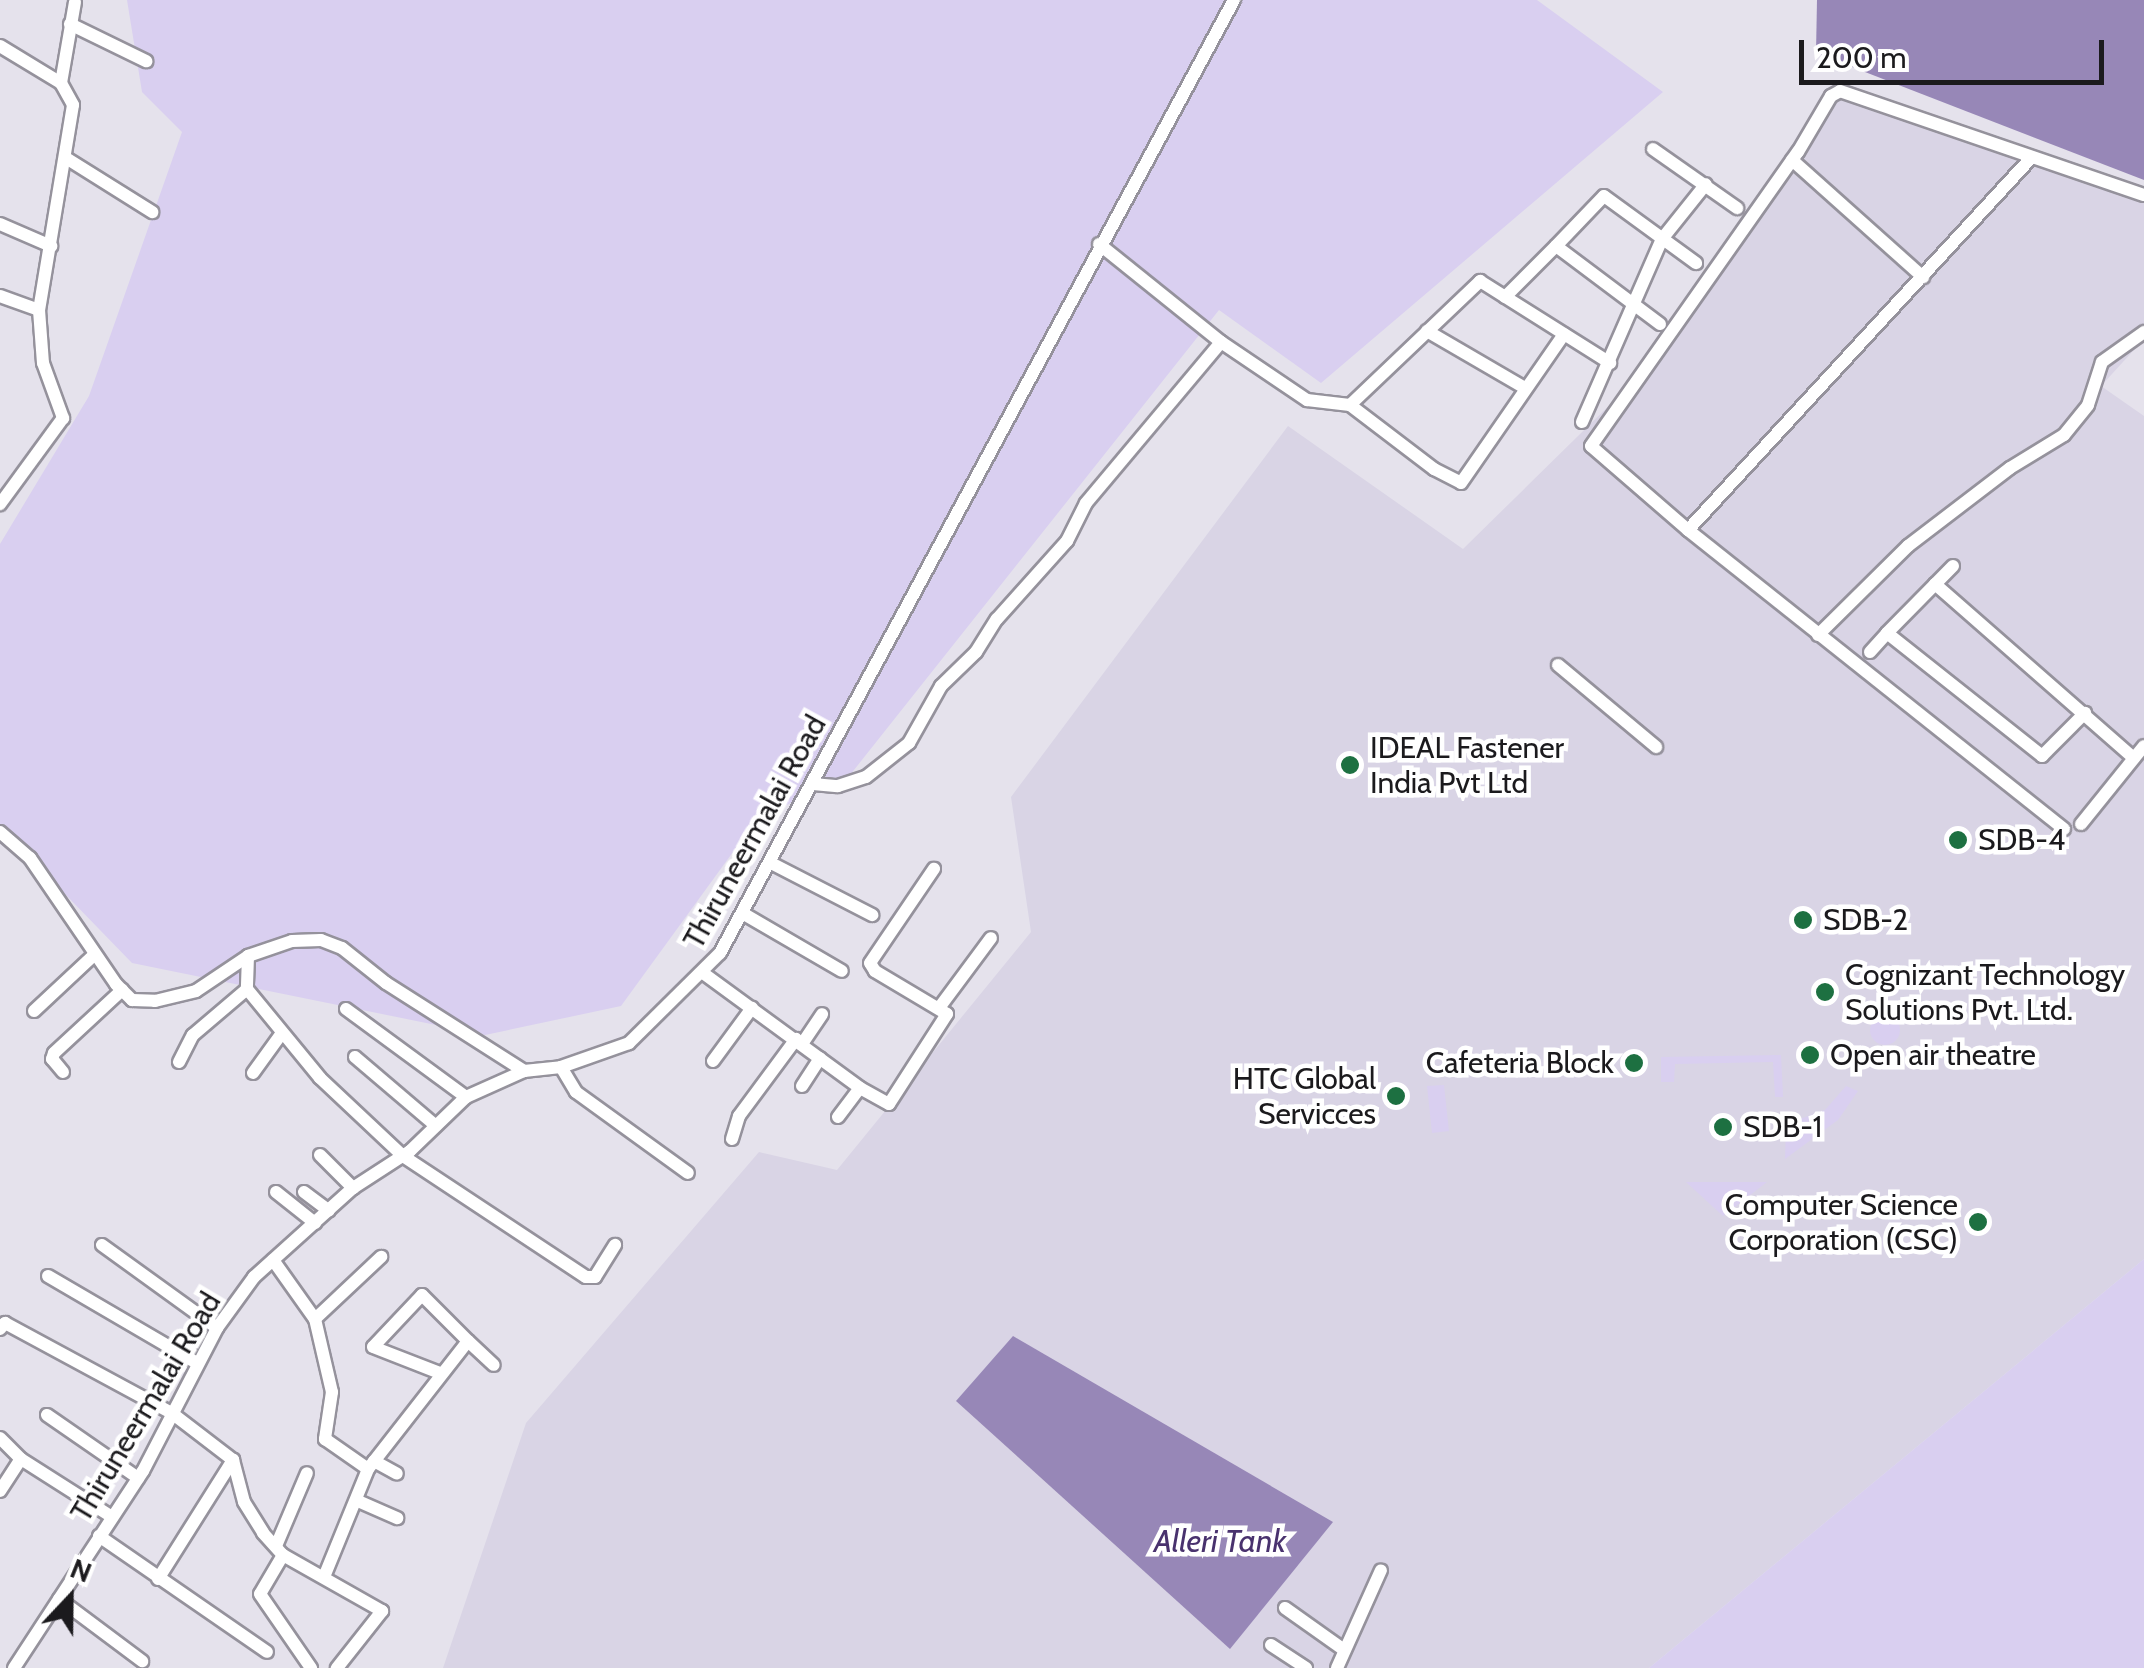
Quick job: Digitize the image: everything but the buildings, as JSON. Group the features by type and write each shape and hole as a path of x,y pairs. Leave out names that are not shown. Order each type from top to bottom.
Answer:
{"street":[{"name":"Thiruneermalai Road","path":"17,1663 138,1478 217,1328 254,1278 353,1188 403,1156 466,1097 524,1072 561,1067 629,1042 703,974 744,914 1234,0"},
{"path":"61,83 75,2"},
{"path":"70,24 146,61"},
{"path":"0,46 61,83 73,105 39,310 43,363 63,418 0,504"},
{"path":"2064,829 1688,530 1592,446 1792,160 1831,96 1840,91 2144,195"},
{"path":"1653,149 1737,208"},
{"path":"66,158 152,212"},
{"path":"1688,530 2032,158"},
{"path":"1792,160 1922,278"},
{"path":"1582,422 1636,306 1662,238 1706,184"},
{"path":"1506,297 1604,196 1696,263"},
{"path":"0,224 51,246"},
{"path":"1100,244 1222,342 1306,400 1350,405 1434,469 1461,483 1564,334"},
{"path":"1556,246 1660,324"},
{"path":"1350,405 1480,281 1610,363"},
{"path":"0,296 39,310"},
{"path":"1427,331 1525,388"},
{"path":"1818,635 1908,546 2010,468 2064,434 2088,404 2102,362 2144,332"},
{"path":"812,784 838,786 866,778 909,743 941,686 976,652 997,619 1067,540 1086,502 1222,342"},
{"path":"1870,652 1953,566"},
{"path":"1935,584 2134,758"},
{"path":"1887,633 2042,756 2084,713"},
{"path":"1558,665 1656,747"},
{"path":"2081,824 2144,746"},
{"path":"0,832 30,858 122,990 142,1002 196,991 248,956 292,941 322,940 342,948 386,983 524,1072"},
{"path":"771,863 872,915"},
{"path":"703,974 860,1088 884,1104 891,1102 946,1017 940,1008 875,971 870,963 934,870"},
{"path":"744,914 842,971"},
{"path":"940,1008 990,938"},
{"path":"34,1011 95,954"},
{"path":"248,956 247,988 320,1078 403,1156 586,1277 595,1277 616,1245"},
{"path":"180,1062 193,1035 247,988"},
{"path":"63,1072 52,1059 54,1053 122,990"},
{"path":"712,1061 752,1008"},
{"path":"346,1009 466,1097"},
{"path":"732,1139 740,1116 822,1014"},
{"path":"254,1073 282,1033"},
{"path":"355,1057 436,1126"},
{"path":"802,1086 820,1058"},
{"path":"561,1067 578,1093 688,1173"},
{"path":"838,1117 860,1088"},
{"path":"320,1155 353,1188"},
{"path":"276,1192 315,1222"},
{"path":"304,1192 329,1211"},
{"path":"102,1245 217,1328"},
{"path":"315,1319 381,1257"},
{"path":"273,1260 315,1319 332,1392 325,1439 396,1474"},
{"path":"48,1276 197,1364"},
{"path":"440,1373 373,1347 422,1296 494,1365"},
{"path":"0,1329 6,1323 173,1414 234,1460 244,1502 280,1551 382,1611 337,1668"},
{"path":"324,1577 371,1465 468,1340"},
{"path":"46,1415 138,1478"},
{"path":"0,1438 21,1458 112,1517"},
{"path":"0,1491 21,1458"},
{"path":"158,1579 234,1460"},
{"path":"307,1473 280,1551 260,1594 311,1668"},
{"path":"358,1501 396,1518"},
{"path":"99,1536 267,1652"},
{"path":"1336,1668 1381,1570"},
{"path":"58,1598 142,1661"},
{"path":"1285,1608 1344,1650"},
{"path":"1271,1646 1306,1668"},
{"path":"17,1663 36,1668"}],"shaded area":[{"path":"127,0 1537,0 1663,92 1321,383 1219,310 850,775 757,819 621,1006 485,1035 132,963 0,827 0,544 89,396 182,132 142,92"},
{"path":"1833,90 2144,200 2144,339 2101,386 2144,416 2144,1259 1649,1668 443,1668 526,1423 759,1152 837,1170 1031,932 1011,797 1288,426 1463,549 1631,384 1716,270"},
{"path":"1885,1015 1899,1024 1900,1030 1891,1044 1885,1045 1871,1036 1870,1030 1879,1016"},
{"path":"1781,1055 1783,1097 1775,1097 1773,1062 1675,1064 1674,1082 1661,1082 1661,1057"},
{"path":"1444,1085 1449,1131 1432,1133 1427,1086"},
{"path":"1846,1086 1858,1091 1838,1120 1785,1159 1786,1124 1825,1110"},
{"path":"1686,1182 1767,1182 1723,1216"},
{"path":"2144,1259 2144,1668 1649,1668"}],"water":[{"path":"1817,0 2144,0 2144,180 1816,53"},
{"name":"Alleri Tank","path":"1013,1336 1333,1522 1230,1649 956,1401"}],"place":[{"name":"IDEAL Fastener India Pvt Ltd","path":"1350,765"},
{"name":"SDB-4","path":"1958,840"},
{"name":"SDB-2","path":"1803,920"},
{"name":"Cognizant Technology Solutions Pvt. Ltd.","path":"1825,992"},
{"name":"Open air theatre","path":"1810,1055"},
{"name":"Cafeteria Block","path":"1634,1063"},
{"name":"HTC Global Servicces","path":"1396,1096"},
{"name":"SDB-1","path":"1723,1127"},
{"name":"Computer Science Corporation (CSC)","path":"1978,1222"}]}
